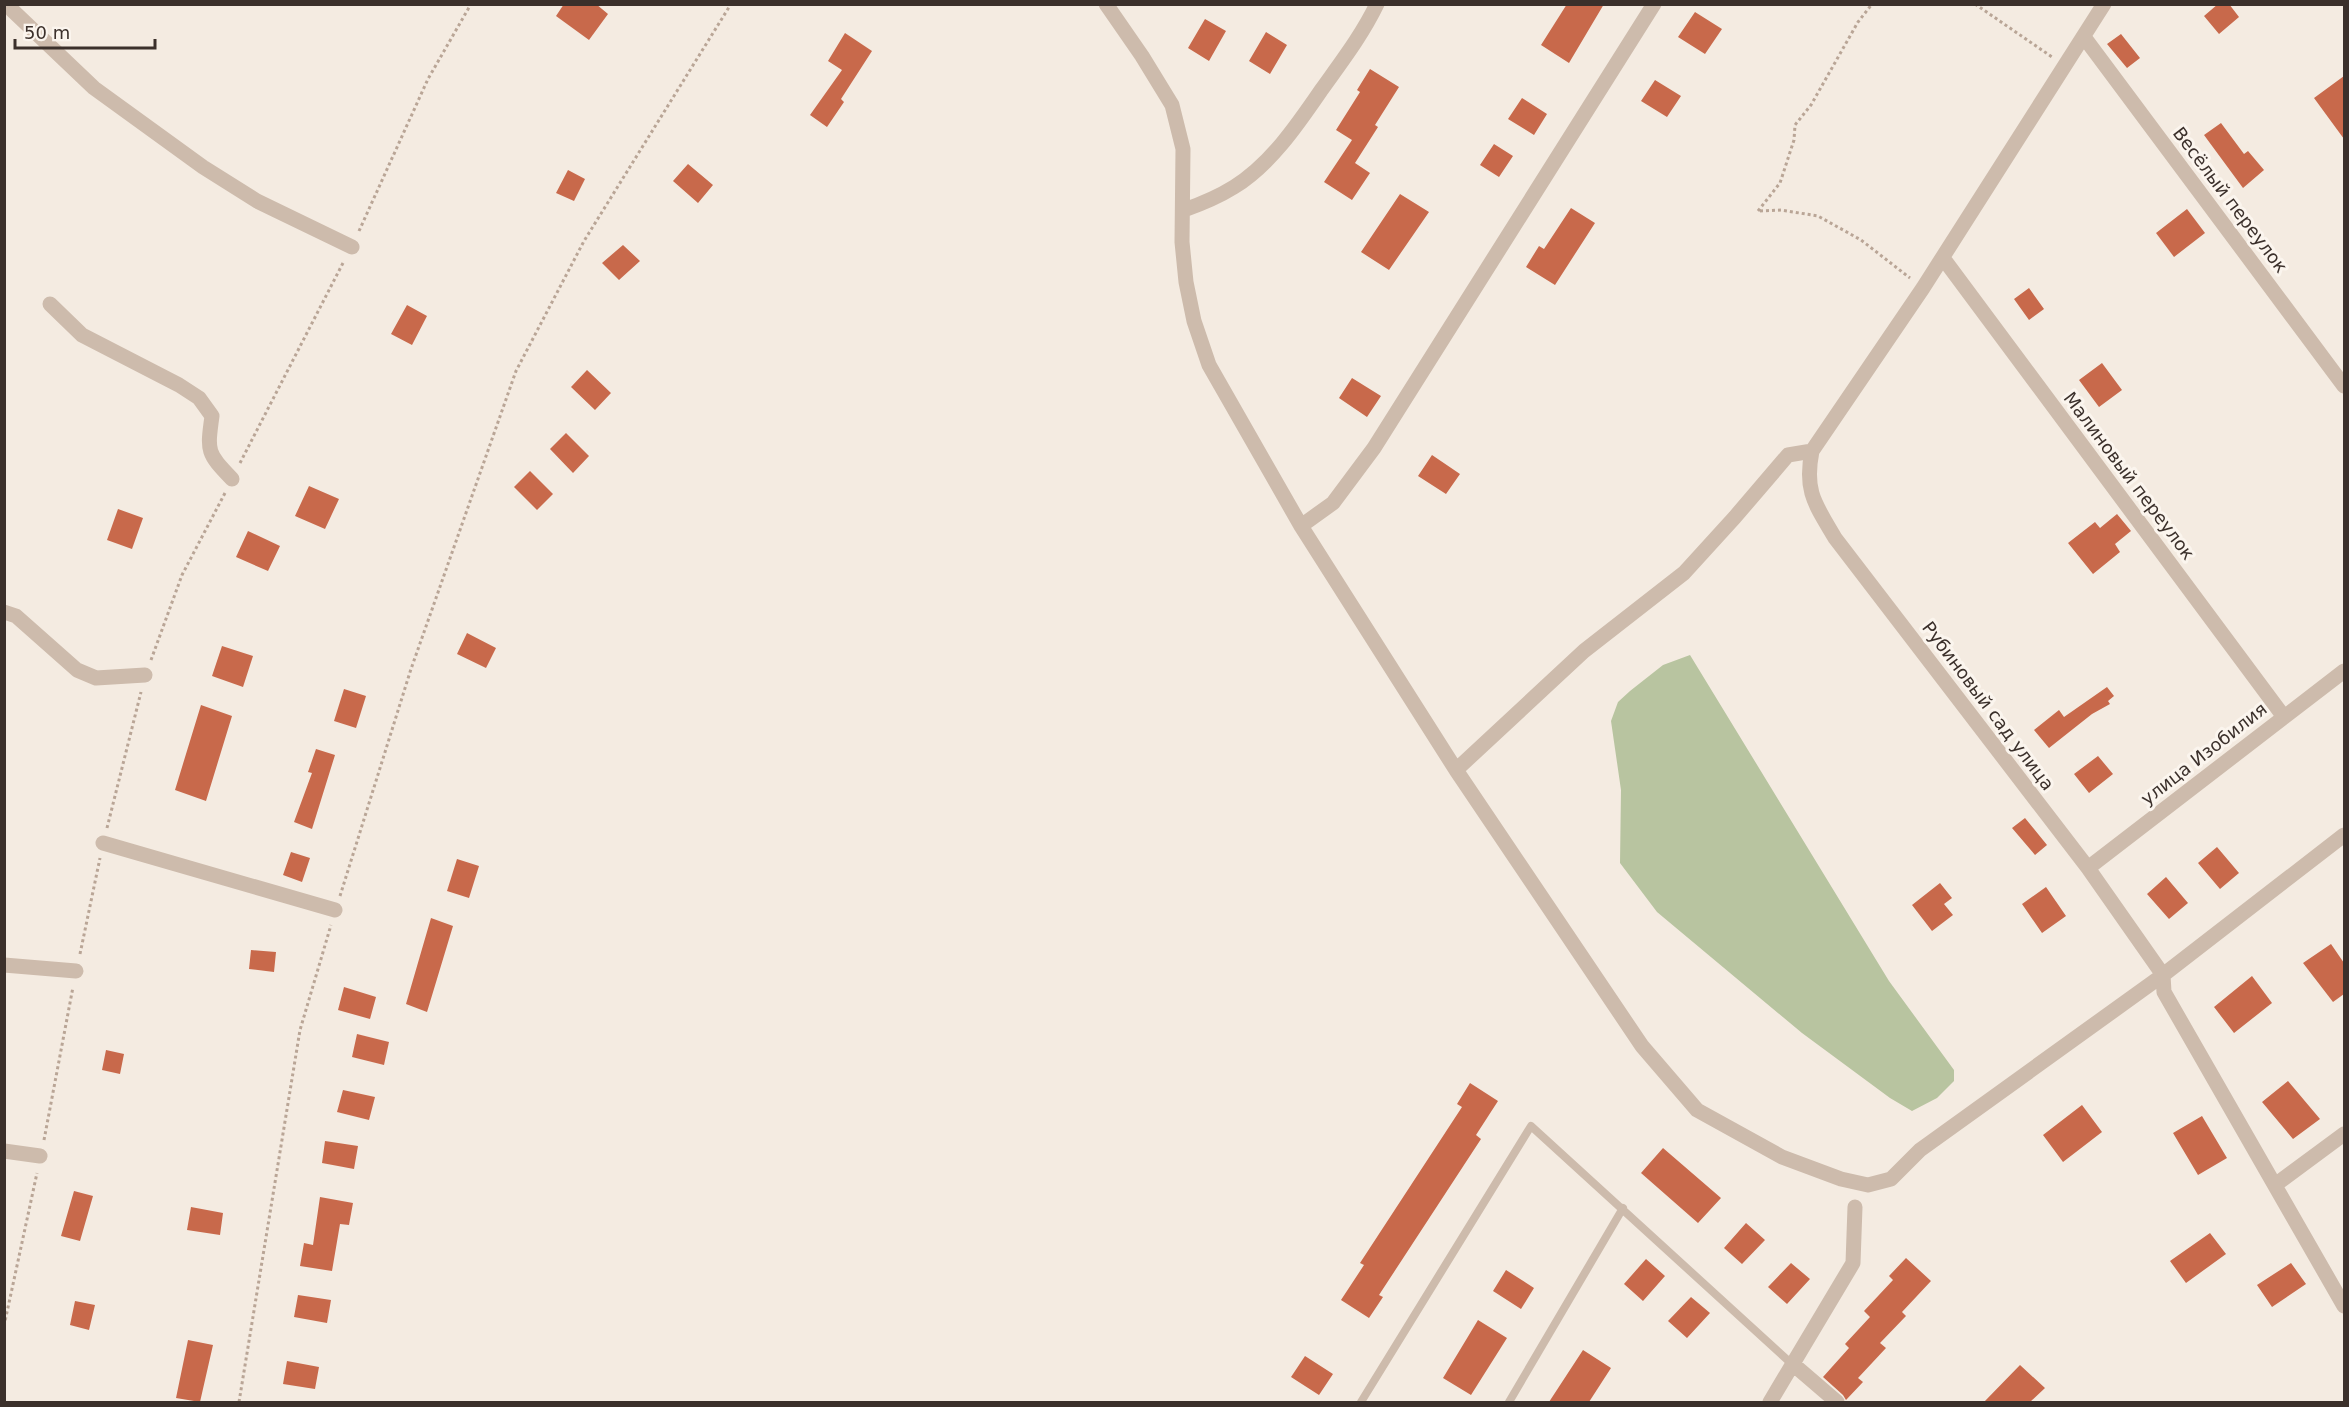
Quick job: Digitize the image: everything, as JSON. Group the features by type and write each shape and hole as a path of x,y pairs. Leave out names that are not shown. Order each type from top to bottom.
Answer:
{"street":[{"path":"1106,4 1172,105 1183,149 1182,242 1186,282 1194,321 1209,365 1301,525 1456,770 1642,1046 1696,1110 1782,1157 1849,1182 1868,1185 1892,1179 1920,1150 2163,975 2344,835"},
{"path":"1184,210 1235,187 1271,155 1301,119 1363,32 1377,4"},
{"path":"1301,525 1333,503 1374,448 1654,4"},
{"path":"1456,770 1584,651 1684,573 1788,454 1812,451 1943,258 2104,4"},
{"path":"12,10 94,88 203,167 257,201 352,247"},
{"name":"Весёлый переулок","path":"2084,37 2344,386"},
{"name":"Малиновый переулок","path":"1943,258 2284,717"},
{"path":"50,304 82,335 179,385 199,398 212,416 208,442 211,457 232,479"},
{"name":"Рубиновый сад улица","path":"1812,451 1809,465 1810,494 1835,538 2088,868 2163,975"},
{"path":"4,612 16,616 77,670 96,678 145,675"},
{"name":"улица Изобилия","path":"2088,868 2344,671"},
{"path":"103,843 335,910"},
{"path":"4,964 76,971"},
{"path":"2163,975 2164,992 2344,1306"},
{"path":"2275,1185 2344,1134"},
{"path":"4,1151 40,1156"},
{"path":"1770,1402 1853,1263 1855,1207"},
{"path":"1794,1365 1837,1402"}],"lane":[{"path":"1361,1402 1531,1126 1794,1365"},
{"path":"1509,1402 1623,1208"}],"path":[{"path":"4,1326 103,843 145,675 182,576 352,247 428,79 471,4"},
{"path":"238,1402 300,1030 335,910 411,669 516,371 584,241 731,4"},
{"path":"1872,4 1858,22 1811,105 1795,125 1794,140 1780,183 1758,211 1780,210 1818,216 1861,240 1923,288"},
{"path":"1975,4 2066,66"}],"green space":[{"path":"1690,655 1889,981 1954,1070 1954,1081 1937,1098 1912,1111 1890,1098 1802,1033 1657,912 1620,863 1621,790 1611,721 1618,702 1630,691 1663,665"}],"building":[{"path":"564,4 596,4 608,14 589,40 556,16"},
{"path":"1567,4 1604,4 1569,63 1541,45"},
{"path":"2218,4 2229,4 2239,17 2219,34 2204,16"},
{"path":"1695,12 1722,29 1705,54 1678,37"},
{"path":"1205,19 1226,31 1209,61 1188,48"},
{"path":"1266,32 1287,45 1270,74 1249,61"},
{"path":"845,33 872,51 841,99 844,102 827,127 810,115 842,70 828,61"},
{"path":"2121,34 2140,58 2127,68 2107,44"},
{"path":"1370,69 1399,87 1375,125 1378,127 1355,163 1370,173 1352,200 1324,182 1352,140 1336,130 1360,92 1357,90"},
{"path":"2344,76 2344,139 2314,98"},
{"path":"1655,80 1681,96 1667,117 1641,101"},
{"path":"1522,98 1547,114 1534,135 1508,119"},
{"path":"2221,123 2244,154 2248,151 2264,170 2243,188 2204,135"},
{"path":"1494,144 1513,156 1499,177 1480,165"},
{"path":"688,164 713,185 698,203 673,181"},
{"path":"568,170 585,179 574,201 556,193"},
{"path":"1400,194 1429,212 1389,270 1361,252"},
{"path":"1571,208 1595,223 1555,285 1526,267 1539,246 1544,249"},
{"path":"2187,209 2205,233 2174,257 2156,233"},
{"path":"623,245 640,261 619,280 602,263"},
{"path":"2029,288 2044,309 2029,320 2014,299"},
{"path":"407,305 427,316 412,345 391,334"},
{"path":"2102,363 2122,390 2099,407 2079,380"},
{"path":"587,370 611,393 595,410 571,387"},
{"path":"1352,378 1381,396 1367,417 1339,398"},
{"path":"566,433 589,456 573,473 550,449"},
{"path":"1432,455 1460,474 1446,494 1418,476"},
{"path":"530,471 553,494 537,510 514,487"},
{"path":"309,486 339,499 325,529 295,516"},
{"path":"118,509 143,518 132,549 107,540"},
{"path":"2117,514 2131,531 2115,544 2120,552 2093,574 2068,543 2095,522 2100,528"},
{"path":"248,531 280,546 268,571 236,557"},
{"path":"467,633 496,648 486,668 457,654"},
{"path":"222,646 253,656 243,687 212,676"},
{"path":"2107,687 2114,696 2108,701 2110,704 2092,714 2049,748 2034,730 2059,710 2064,717"},
{"path":"344,689 366,696 356,728 334,721"},
{"path":"201,705 232,716 206,801 175,790"},
{"path":"316,749 335,755 312,829 294,822 312,773 308,772"},
{"path":"2098,756 2113,774 2089,793 2074,774"},
{"path":"2025,818 2047,845 2035,855 2012,828"},
{"path":"2217,847 2239,873 2220,889 2198,863"},
{"path":"291,852 310,858 302,882 283,875"},
{"path":"457,859 479,866 469,898 447,891"},
{"path":"2166,877 2188,903 2169,919 2147,894"},
{"path":"1940,883 1952,898 1944,904 1953,915 1932,931 1912,905"},
{"path":"2046,887 2066,916 2042,933 2022,904"},
{"path":"431,918 453,926 427,1012 406,1004"},
{"path":"2331,944 2344,963 2344,994 2333,1002 2303,963"},
{"path":"251,950 276,952 274,972 249,969"},
{"path":"2252,976 2272,1003 2234,1033 2214,1007"},
{"path":"344,987 376,997 370,1019 338,1010"},
{"path":"357,1034 389,1042 384,1065 352,1057"},
{"path":"106,1050 124,1054 120,1074 102,1070"},
{"path":"2288,1081 2320,1119 2293,1139 2262,1102"},
{"path":"1470,1083 1498,1101 1476,1135 1481,1139 1379,1295 1383,1297 1369,1318 1341,1300 1364,1265 1360,1263 1462,1107 1457,1104"},
{"path":"343,1090 375,1097 369,1120 337,1112"},
{"path":"2082,1105 2102,1132 2063,1162 2043,1135"},
{"path":"2202,1116 2227,1158 2198,1175 2173,1133"},
{"path":"325,1141 358,1146 354,1169 322,1163"},
{"path":"1663,1148 1721,1198 1698,1223 1641,1173"},
{"path":"74,1191 93,1196 80,1241 61,1236"},
{"path":"320,1197 353,1203 349,1225 340,1224 332,1271 300,1266 304,1243 313,1245"},
{"path":"191,1207 223,1213 220,1235 187,1230"},
{"path":"1746,1223 1765,1240 1742,1264 1724,1248"},
{"path":"2210,1233 2226,1254 2186,1283 2170,1261"},
{"path":"1906,1258 1931,1281 1902,1312 1906,1316 1880,1343 1886,1348 1858,1378 1863,1382 1846,1400 1823,1377 1849,1348 1845,1344 1870,1317 1864,1311 1893,1280 1889,1276"},
{"path":"1646,1259 1665,1276 1643,1301 1624,1284"},
{"path":"1791,1263 1810,1279 1787,1304 1768,1287"},
{"path":"2291,1263 2306,1284 2272,1307 2257,1285"},
{"path":"1506,1270 1534,1288 1521,1309 1493,1291"},
{"path":"298,1295 331,1300 327,1323 294,1317"},
{"path":"1691,1297 1710,1313 1687,1338 1668,1321"},
{"path":"75,1301 95,1305 89,1330 70,1325"},
{"path":"1478,1320 1507,1338 1471,1395 1443,1378"},
{"path":"188,1340 213,1345 200,1402 176,1398"},
{"path":"1583,1350 1611,1368 1589,1402 1549,1402"},
{"path":"1305,1356 1333,1374 1319,1395 1291,1377"},
{"path":"287,1361 319,1367 315,1389 283,1384"},
{"path":"2020,1365 2045,1388 2030,1402 1984,1402"}]}
